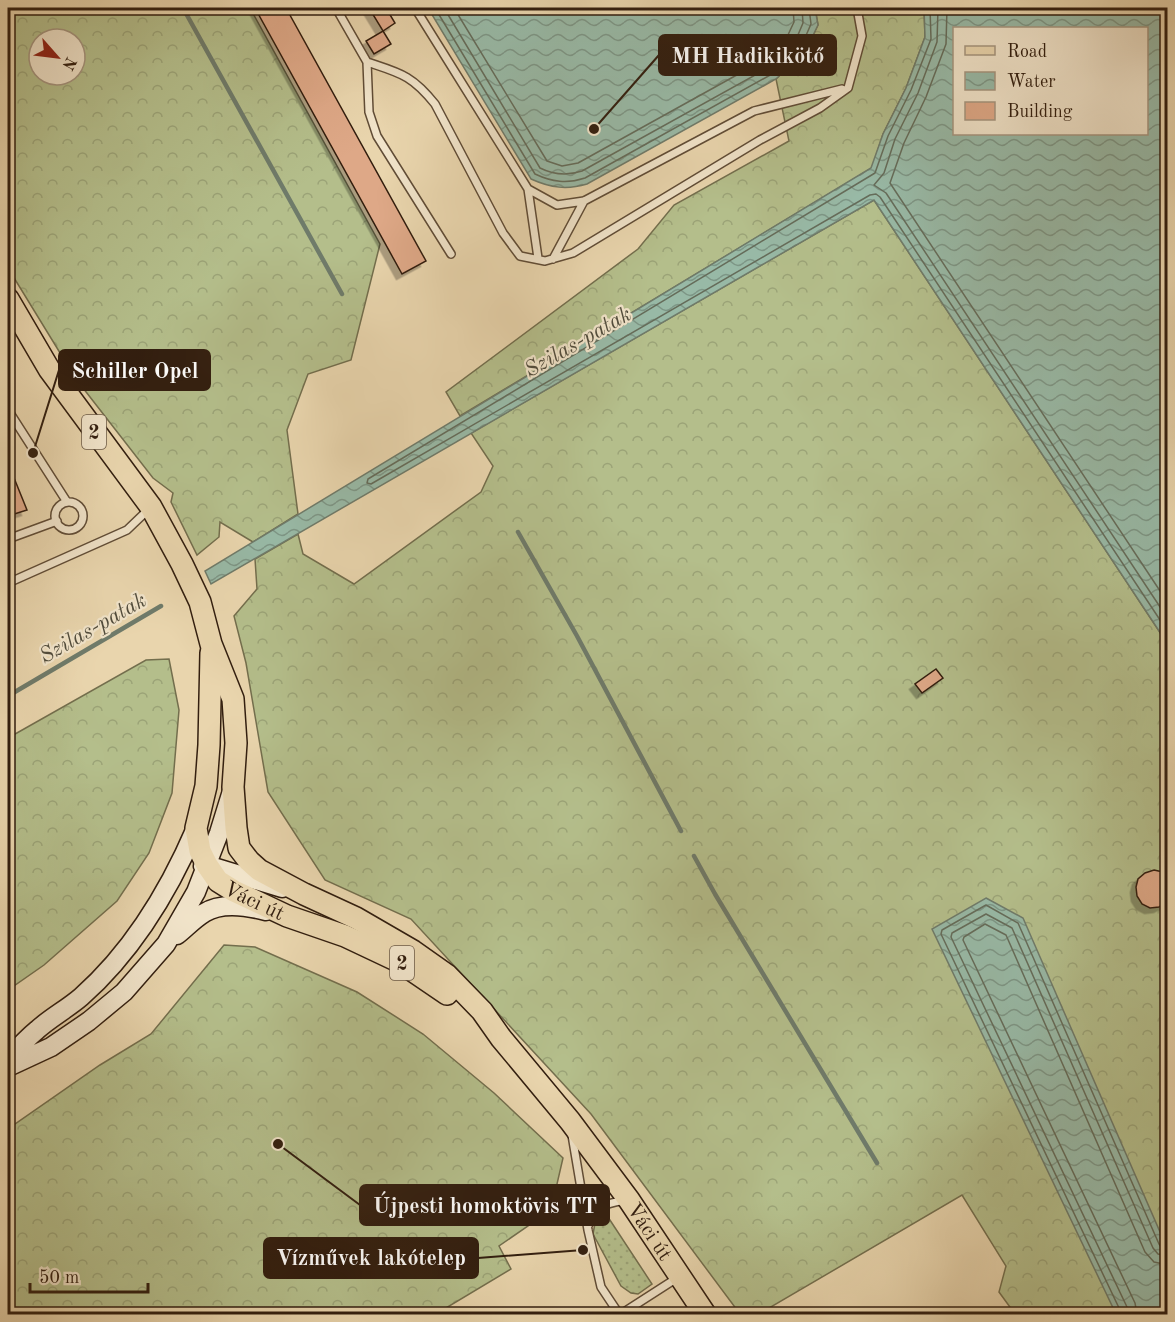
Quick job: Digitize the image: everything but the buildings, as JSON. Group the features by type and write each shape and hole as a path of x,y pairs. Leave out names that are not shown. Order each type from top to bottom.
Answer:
{"main road":[{"name":"Váci út","path":"8,299 49,369 151,507 200,602 211,644 233,699 236,743 233,787 239,848 259,870 356,918 413,951 447,975 482,1011 501,1038 570,1121 629,1200 705,1314"},
{"name":"Váci út","path":"211,644 206,786 196,828 200,851 218,881 287,916 345,936 400,962 439,987 501,1038"},
{"path":"166,944 196,892 233,787"},
{"path":"8,1059 37,1029 80,998 113,964 144,926 172,879 196,828"},
{"path":"172,879 207,865 304,894"},
{"path":"8,1067 51,1047 89,1020 124,992 166,944 205,912 213,909 247,906 287,916"}],"lane":[{"path":"336,8 367,62 369,112 377,136 451,254"},
{"path":"415,8 528,189 538,258"},
{"path":"367,62 405,74 422,87 435,104 503,233 520,256 545,261 573,253 760,140 820,108 848,88 862,36 857,8"},
{"path":"528,189 557,204 584,201 754,111 848,88"},
{"path":"553,259 584,201"},
{"path":"8,410 67,502"},
{"path":"67,502 80,506 84,515 77,528 63,528 57,521 57,509 67,502"},
{"path":"8,584 127,530 151,507"},
{"path":"8,539 57,521"},
{"path":"570,1121 588,1230 601,1287 620,1314 680,1276"},
{"path":"588,1230 590,1217 597,1209 604,1204 629,1200"}],"green space":[{"path":"8,8 250,8 380,244 351,360 308,374 287,430 298,514 253,542 220,522 219,537 197,555 171,502 173,493 153,478 76,379 8,268"},
{"path":"815,8 924,8 925,37 906,88 883,134 872,168 460,416 446,392 638,249 674,205 789,141 776,79 806,50 818,25"},
{"path":"874,200 1167,643 1167,1314 1015,1314 999,1292 1006,1266 962,1195 759,1314 740,1314 591,1114 411,919 325,880 268,792 246,663 234,616 257,589 255,559 298,534 303,554 354,584 481,492 493,466 471,433"},
{"path":"169,659 179,710 172,793 149,853 117,901 44,965 8,990 8,738 146,660"},
{"path":"224,945 255,947 357,992 423,1034 494,1093 563,1158 551,1210 499,1246 511,1269 436,1314 8,1314 8,1129 100,1065 151,1034"},
{"path":"604,1211 652,1284 638,1294 631,1293 621,1286 593,1234 596,1218"}],"water":[{"path":"428,8 815,8 818,25 806,50 776,79 587,184 566,187 552,186 531,179"},
{"path":"924,8 1167,8 1167,643 874,200 211,584 205,571 871,168 883,134 906,88 925,37"},
{"path":"986,898 1023,918 1167,1248 1167,1314 1116,1314 932,929"}],"waterway":[{"path":"183,8 342,294"},
{"path":"518,532 577,636 681,831"},
{"name":"Szilas-patak","path":"8,696 161,606"},
{"path":"694,856 877,1163"}],"place":[{"name":"MH Hadikikötő","path":"594,129"},
{"name":"Schiller Opel","path":"33,453"},
{"name":"Újpesti homoktövis TT","path":"278,1144"},
{"name":"Vízművek lakótelep","path":"583,1250"}]}
